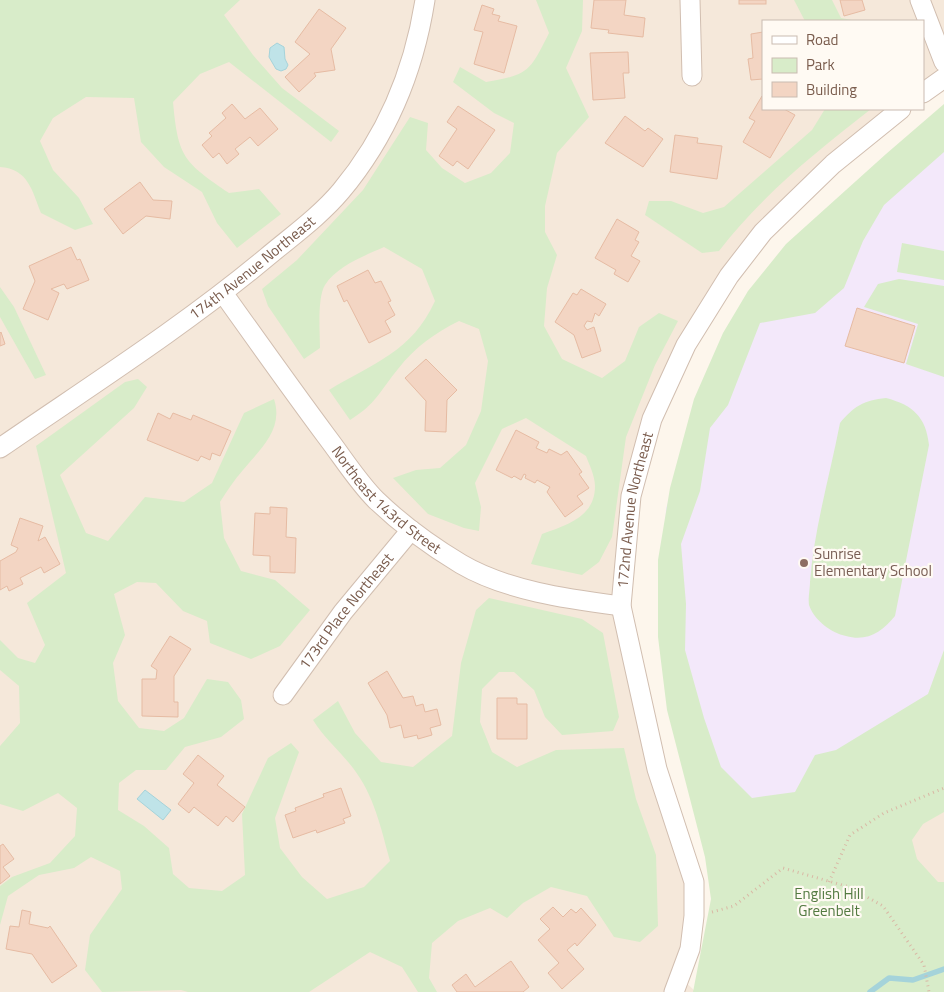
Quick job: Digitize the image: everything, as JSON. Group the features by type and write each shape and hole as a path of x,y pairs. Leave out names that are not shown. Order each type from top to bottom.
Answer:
{"street":[{"path":"690,0 692,76"},
{"path":"920,0 944,62"},
{"name":"174th Avenue Northeast","path":"0,448 223,293 316,215 340,192 369,153 391,115 410,69 423,9"},
{"path":"924,92 944,78"},
{"name":"172nd Avenue Northeast","path":"674,992 690,948 694,916 694,882 657,769 621,606 632,496 652,419 686,345 729,276 763,232 833,164 901,110"},
{"name":"Northeast 143rd Street","path":"223,293 288,386 352,470 376,499 411,530 462,564 505,582 556,597 621,606"},
{"name":"173rd Place Northeast","path":"283,696 343,612 411,530"}],"path":[{"path":"829,882 850,835 884,813 944,788"},
{"path":"694,916 734,906 783,868 849,886 883,906 924,965 929,992"}],"shaded area":[{"path":"197,0 944,0 944,78 924,92 924,20 762,20 762,110 900,110 763,232 652,419 621,606 694,882 680,977 696,992 0,992 0,142"},
{"name":"Sunrise Elementary School","path":"944,131 944,694 714,893 661,617 666,508 695,428 737,337"},
{"path":"944,803 944,913 892,838"}],"green space":[{"path":"0,0 240,0 224,15 253,55 282,88 339,131 331,142 229,62 200,74 173,102 181,147 193,165 202,174 229,193 259,189 281,214 237,248 217,223 202,192 164,167 141,142 134,98 86,97 53,118 40,141 53,170 79,198 93,224 75,230 41,213 28,182 23,176 17,172 0,167"},
{"path":"536,0 583,0 582,31 566,68 589,117 557,153 545,206 545,232 557,255 547,288 544,326 562,359 602,378 625,361 639,327 659,313 678,321 655,365 626,437 612,537 599,562 582,575 531,564 542,534 570,523 585,512 594,497 595,482 586,456 526,418 502,429 475,483 481,507 479,531 464,528 428,514 393,478 416,470 440,468 466,445 481,411 488,361 479,329 459,321 442,330 418,347 372,403 350,420 329,390 390,354 415,333 435,301 422,269 384,247 336,272 322,291 320,348 304,359 268,306 262,289 297,260 363,190 410,117 428,123 426,150 442,168 465,183 491,173 510,153 514,123 494,113 453,82 460,67 486,82 511,77 526,69 537,56 549,33"},
{"path":"794,0 832,0 841,18 852,20 804,20"},
{"name":"English Hill Greenbelt","path":"944,104 944,152 884,205 863,241 844,288 815,313 760,323 728,405 710,428 700,491 681,544 686,604 685,650 704,718 721,767 752,798 795,792 815,755 836,750 928,694 944,650 944,812 923,824 912,840 917,859 938,882 944,882 944,992 693,992 711,899 705,857 667,710 658,637 658,560 670,488 694,399 723,333 748,291 786,244"},
{"path":"824,110 870,110 790,175 735,231 719,251 702,253 645,215 649,201 671,201 703,213 724,207 812,130"},
{"path":"902,243 944,251 944,280 897,272"},
{"path":"899,279 944,286 944,377 906,364 918,324 864,307 878,284"},
{"path":"0,287 14,307 46,375 35,379 0,317"},
{"path":"138,379 147,387 134,408 60,475 86,533 108,541 145,497 184,502 212,483 244,413 274,399 276,420 269,438 220,502 224,538 241,571 275,580 310,610 280,646 251,659 210,643 207,621 183,611 156,583 137,582 114,594 125,635 113,663 118,701 139,728 164,731 184,718 207,679 228,682 241,700 244,719 221,737 185,747 166,770 136,770 119,783 118,810 144,826 169,848 173,874 189,888 222,891 245,875 242,814 268,758 291,743 299,752 275,818 280,848 302,877 327,899 364,887 390,861 380,824 372,801 360,778 313,720 338,701 355,733 381,762 413,767 452,736 461,663 476,610 489,598 582,619 603,633 619,717 613,731 562,735 545,717 534,690 514,672 499,672 482,689 480,722 492,752 517,767 556,750 624,748 636,799 656,855 658,926 640,942 614,937 587,896 551,887 523,903 507,918 490,908 458,921 432,943 429,978 437,992 418,992 402,967 370,952 309,992 188,992 181,990 102,992 85,970 90,935 122,889 120,871 91,857 74,868 39,875 8,896 0,925 0,886 12,877 50,863 75,836 77,808 58,793 23,811 0,804 0,746 20,723 19,686 0,670 0,640 18,658 35,663 45,645 27,603 66,573 36,446 125,382"},
{"path":"886,398 904,404 916,414 925,427 929,445 895,616 885,627 874,634 867,637 854,638 829,629 811,611 809,600 812,562 840,423 860,405 871,400"}],"water":[{"path":"277,43 284,47 285,59 288,65 286,69 281,71 276,69 269,57 270,48"},
{"path":"145,790 171,810 163,820 137,799"}],"building":[{"path":"594,0 626,0 624,15 645,18 643,37 608,33 609,30 591,28"},
{"path":"739,0 766,0 766,4 739,4"},
{"path":"840,0 862,0 865,10 844,16"},
{"path":"482,5 494,9 492,14 500,16 498,21 517,26 504,73 474,64 483,32 474,30"},
{"path":"319,9 346,28 331,49 335,70 314,73 316,76 299,92 285,77 310,54 295,42"},
{"path":"762,32 762,79 751,80 748,59 753,58 751,34"},
{"path":"628,52 629,73 623,73 625,98 593,100 590,53"},
{"path":"762,96 762,110 786,110 795,115 770,158 743,142 755,121 749,118"},
{"path":"232,104 245,119 260,108 278,129 258,146 250,137 235,149 239,154 227,164 219,153 213,158 202,145 212,136 209,133 226,118 222,113"},
{"path":"458,106 495,130 468,169 457,161 453,166 439,156 457,129 447,122"},
{"path":"625,116 645,131 648,128 663,139 643,167 605,143"},
{"path":"675,135 698,138 697,143 722,146 717,179 670,172"},
{"path":"140,182 153,200 172,201 170,219 146,216 123,234 104,209"},
{"path":"617,219 639,232 635,240 639,242 631,256 640,261 628,282 614,274 616,270 595,258"},
{"path":"71,247 77,260 80,259 89,280 67,289 64,284 51,289 59,293 48,320 23,309 35,281 29,266"},
{"path":"368,270 375,283 381,281 391,301 388,302 395,315 385,321 391,332 369,343 347,300 344,302 337,286"},
{"path":"581,289 606,304 599,316 595,313 592,322 587,321 584,326 587,330 594,327 601,351 582,358 574,335 555,322 573,293 577,295"},
{"path":"857,308 915,326 904,363 845,346"},
{"path":"0,333 5,344 0,346"},
{"path":"426,359 457,390 447,400 446,432 425,431 426,401 405,378"},
{"path":"158,413 170,419 173,413 191,420 193,415 231,431 220,456 212,453 210,460 201,456 198,461 147,440"},
{"path":"516,430 539,442 536,448 547,453 549,449 561,455 567,451 582,472 579,474 589,488 577,496 583,504 565,517 547,492 550,487 537,480 535,483 525,478 526,475 524,474 521,480 496,470"},
{"path":"270,507 287,508 286,537 296,538 295,573 270,572 270,556 253,555 255,513 270,514"},
{"path":"20,518 43,526 38,541 45,537 60,564 44,573 41,567 20,578 23,584 9,591 7,586 0,590 0,561 16,552 18,548 11,545"},
{"path":"170,636 191,649 174,676 174,702 178,702 178,717 142,716 142,679 156,679 157,670 151,666"},
{"path":"387,671 403,698 413,696 416,706 423,704 425,712 437,709 441,725 430,728 432,735 418,739 417,735 404,738 401,725 390,728 387,715 368,683"},
{"path":"497,698 517,698 517,704 527,704 527,739 497,739"},
{"path":"198,755 224,776 217,785 245,807 233,822 226,816 218,826 194,807 189,813 178,804 194,783 183,774"},
{"path":"341,788 351,816 343,819 345,823 317,833 316,830 293,838 285,815 296,811 295,808 324,797 323,794"},
{"path":"3,844 14,859 3,867 10,876 0,884 0,846"},
{"path":"553,907 563,917 571,909 576,913 581,908 596,925 577,946 575,943 567,950 584,969 562,989 548,973 559,963 538,940 550,929 540,919"},
{"path":"22,910 31,912 29,924 48,928 50,926 77,966 52,983 32,954 6,949 10,926 19,927"},
{"path":"511,961 529,987 523,992 457,992 452,985 466,974 475,987"}],"waterway":[{"path":"870,992 889,978 913,980 944,969"}],"place":[{"name":"Sunrise Elementary School","path":"804,563"}]}
